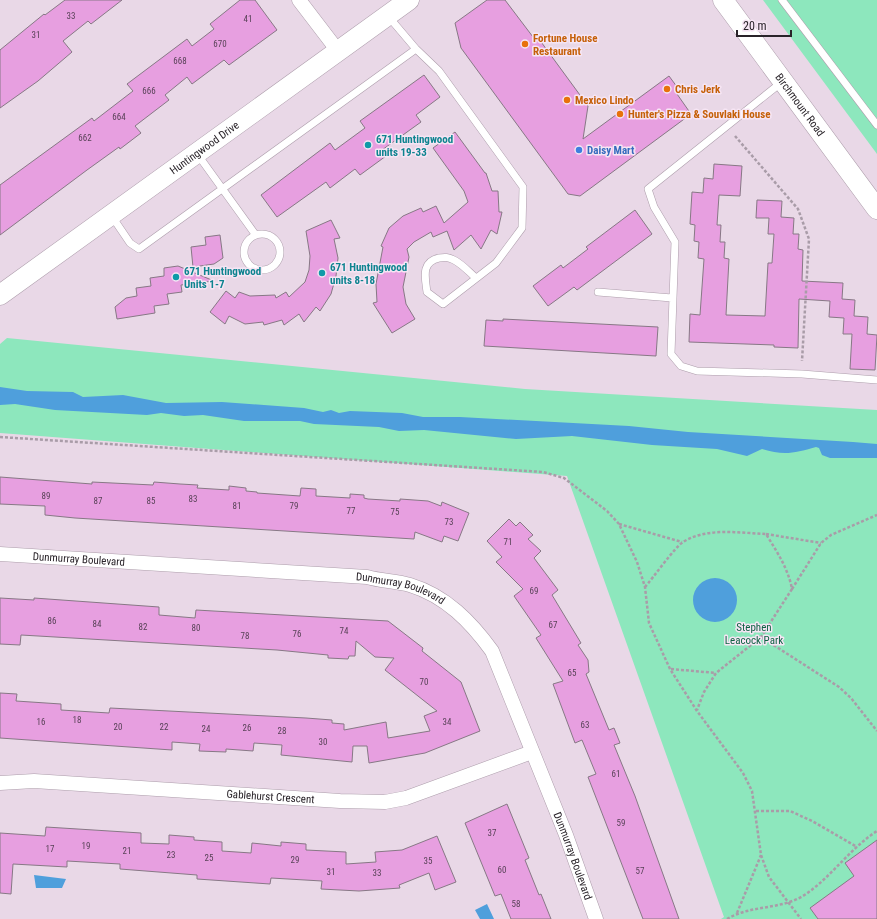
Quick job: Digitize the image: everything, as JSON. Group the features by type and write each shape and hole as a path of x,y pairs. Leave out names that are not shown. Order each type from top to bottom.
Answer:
{"street":[{"path":"299,0 338,51"},
{"name":"Huntingwood Drive","path":"0,295 409,0"},
{"name":"Birchmount Road","path":"723,0 877,209"},
{"name":"Dunmurray Boulevard","path":"0,554 367,578 411,585 434,594 464,616 492,652 566,835 596,919"},
{"name":"Gablehurst Crescent","path":"0,783 34,781 340,801 384,802 406,798 532,752"}],"lane":[{"path":"782,0 877,124"},
{"path":"387,16 416,49 439,71 523,188 522,228 496,262 476,278 443,304 427,292 424,275 427,265 433,260 446,257 455,260 476,278"},
{"path":"111,215 130,243 139,249 416,49"},
{"path":"784,81 648,189 654,207 675,242 671,354 681,366 697,371 802,374 877,380"},
{"path":"196,154 223,188 255,234"},
{"path":"255,234 268,234 278,242 281,254 275,266 262,271 250,266 244,255 245,242 255,234"},
{"path":"598,292 672,298"}],"path":[{"path":"727,126 798,209 809,239 802,374"},
{"path":"0,437 543,472 564,478 607,511 619,524 637,562 645,587 649,623 670,669 696,711 744,773 752,792 756,811 761,855 769,877 801,919"},
{"path":"696,711 704,692 716,674 761,637 821,543 831,534 877,515"},
{"path":"619,524 682,542"},
{"path":"645,587 682,542 700,535 719,532 766,534 821,543"},
{"path":"766,534 784,564 792,589"},
{"path":"761,637 839,687 851,698 877,731"},
{"path":"670,669 716,674"},
{"path":"756,811 790,811 812,821 857,847"},
{"path":"727,919 737,914 788,903 822,882 857,847 877,831"},
{"path":"737,914 761,855"}],"green space":[{"path":"763,0 877,0 877,154"},
{"name":"Stephen Leacock Park","path":"7,338 525,389 877,410 877,919 721,919 724,917 567,476 0,433 0,344"}],"water":[{"path":"0,387 27,391 73,392 83,397 123,395 166,403 222,402 304,408 323,412 331,410 339,413 350,411 402,413 423,417 460,417 629,426 688,432 853,442 877,444 877,458 830,458 822,455 819,448 816,447 789,453 762,449 747,456 717,449 652,445 572,436 516,439 424,430 399,431 379,427 314,424 300,421 244,421 203,415 184,416 161,413 147,415 55,410 15,404 0,405"},
{"path":"711,578 719,578 724,579 731,584 736,591 736,609 731,616 724,621 711,622 703,619 696,612 693,604 693,596 696,588 703,581"},
{"path":"34,875 66,879 62,888 36,888"},
{"path":"487,904 494,919 480,919 475,910"}],"building":[{"path":"65,0 122,0 91,24 88,21 63,41 72,52 38,81 0,108 0,50 44,14 45,15"},
{"path":"240,0 255,0 277,30 229,65 224,60 192,84 187,77 165,95 169,100 135,126 141,133 120,149 119,147 87,170 0,235 0,185 92,118 94,121 133,91 127,84 187,39 192,46 214,29 210,24"},
{"path":"487,0 505,0 533,37 536,35 588,106 583,139 669,76 680,91 677,94 691,114 580,196 568,194 461,48 455,23"},
{"name":"671 Huntingwood units 19-33","path":"424,75 440,97 416,115 421,122 382,150 386,156 360,175 355,169 330,188 326,182 277,217 261,195 330,143 335,150 365,128 360,121"},
{"path":"455,132 486,173 492,191 498,191 499,212 502,212 497,234 491,230 481,249 471,235 454,250 447,231 433,237 431,232 414,242 407,249 409,257 403,287 406,304 415,319 392,333 373,303 377,302 376,284 383,247 381,246 389,228 403,216 421,208 423,212 436,206 444,223 468,202 464,191 433,148"},
{"path":"714,164 742,166 740,196 719,195 717,225 721,225 720,242 725,242 724,258 729,259 726,315 765,316 768,263 772,263 774,234 768,234 769,218 756,218 757,200 782,201 781,217 794,218 793,234 799,234 798,249 803,250 802,281 843,283 842,299 855,300 854,316 868,317 867,334 877,335 875,370 850,369 852,334 843,334 844,318 829,317 830,301 799,299 798,348 774,347 774,345 689,342 690,314 700,315 704,259 698,258 699,242 694,241 695,225 690,224 692,192 703,193 704,178 713,179"},
{"path":"635,210 652,234 577,290 574,287 548,306 533,286 561,265 563,268 588,249 586,247"},
{"name":"671 Huntingwood units 8-18","path":"331,220 340,238 334,239 338,258 336,276 331,294 320,311 316,307 304,322 299,314 284,325 282,320 264,325 263,322 245,324 229,316 225,324 210,312 226,291 235,298 239,292 250,296 275,295 276,298 286,292 289,297 305,282 309,270 310,256 306,231"},
{"path":"220,235 223,258 214,264 193,267 191,247 206,245 205,237"},
{"name":"671 Huntingwood Units 1-7","path":"178,266 214,281 181,285 182,292 167,294 169,304 154,306 155,313 117,319 115,307 126,298 137,296 136,288 151,286 150,278 164,276 164,268"},
{"path":"503,319 658,327 656,356 484,346 486,320 503,321"},
{"path":"0,477 92,484 92,482 153,485 154,482 198,485 197,488 229,490 229,486 246,488 246,491 257,493 300,496 301,488 316,489 316,496 350,498 350,494 364,495 364,498 368,499 428,501 441,506 442,502 469,513 458,541 444,536 442,542 415,532 414,539 75,518 45,515 45,506 0,504"},
{"path":"509,519 516,526 520,522 533,535 528,539 541,551 534,558 558,590 552,595 581,643 578,645 588,660 589,672 586,674 609,730 614,728 620,743 614,745 635,796 679,919 643,919 588,777 596,774 582,740 575,743 553,684 563,681 536,638 541,635 514,596 523,589 496,562 502,557 487,541"},
{"path":"0,598 34,600 34,598 159,607 159,615 195,618 196,610 388,621 423,648 422,651 461,682 480,731 425,753 369,763 367,746 353,746 352,762 281,755 282,745 254,743 253,751 226,749 226,752 199,751 200,744 172,742 172,750 0,738 0,693 17,694 16,701 61,704 61,710 109,713 110,708 306,718 332,720 332,723 344,724 344,730 386,722 388,738 430,731 424,716 437,711 385,670 394,658 375,657 356,641 355,656 349,656 348,659 328,658 328,655 277,650 21,635 20,645 0,644"},
{"path":"507,804 529,858 525,860 539,895 541,894 551,919 511,919 501,894 495,896 465,823"},
{"path":"46,827 141,833 141,843 169,844 169,835 194,837 194,840 222,842 222,851 251,853 252,843 281,846 281,842 306,844 306,850 346,852 346,864 376,862 375,852 402,850 437,836 456,882 435,890 429,873 399,885 400,888 359,891 321,889 322,881 271,878 270,884 197,879 197,875 120,869 120,864 67,861 67,867 13,864 11,894 0,893 0,833 45,836"},
{"path":"877,840 877,919 818,919 810,908 854,876 845,863"}],"place":[{"name":"Fortune House Restaurant","path":"525,44"},
{"name":"Chris Jerk","path":"667,89"},
{"name":"Mexico Lindo","path":"567,100"},
{"name":"Hunter's Pizza & Souvlaki House","path":"620,114"},
{"name":"671 Huntingwood units 19-33","path":"368,145"},
{"name":"Daisy Mart","path":"579,150"},
{"name":"671 Huntingwood units 8-18","path":"322,273"},
{"name":"671 Huntingwood Units 1-7","path":"176,277"}]}
